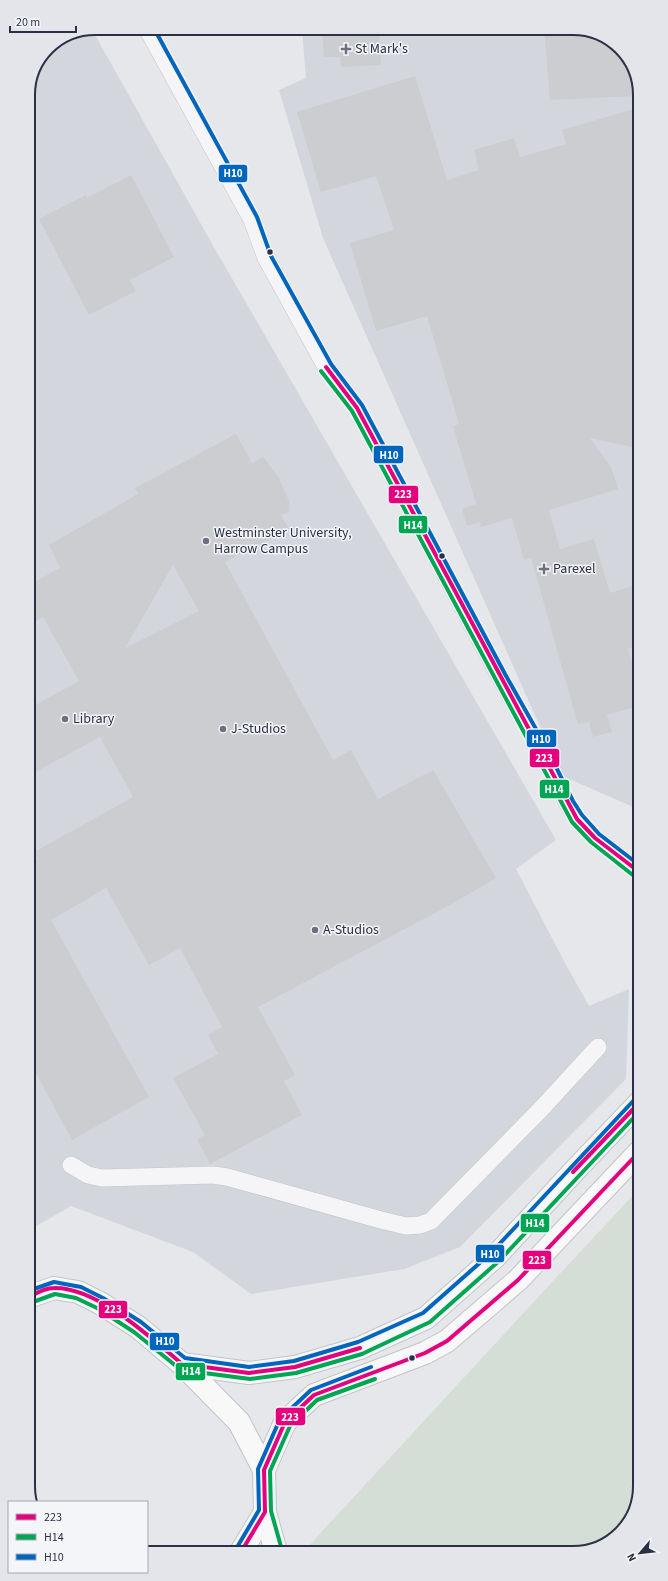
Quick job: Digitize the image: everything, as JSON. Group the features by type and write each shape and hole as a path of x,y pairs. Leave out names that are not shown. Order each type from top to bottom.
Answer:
{"main road":[{"path":"182,1364 249,1373 295,1367 360,1348 426,1318 496,1257 633,1109"},
{"path":"274,1546 265,1512 264,1470 285,1422 314,1395 425,1353 447,1341 518,1280 633,1158"},
{"path":"35,1294 54,1288 78,1292 100,1303 138,1327 182,1364 239,1422 264,1470"},
{"path":"245,1546 265,1512"}],"street":[{"path":"151,35 252,220 266,258 326,367 357,408 500,677 540,748 568,804 577,819 596,838 633,867"},
{"path":"71,1165 88,1175 102,1178 213,1175 227,1177 406,1226 420,1225 431,1221 471,1182 598,1047"}],"shaded area":[{"name":"Westminster University, Harrow Campus","path":"95,35 211,242 556,840 516,869 589,1006 629,989 626,1079 460,1247 404,1269 251,1294 193,1252 71,1206 35,1227 35,91 41,68 53,53 62,45 72,40 83,36"},
{"path":"302,35 577,35 592,38 610,47 627,68 633,95 633,807 562,776 323,238 279,90 306,78"},
{"path":"633,1195 633,1486 631,1502 627,1513 618,1526 610,1534 600,1540 573,1546 309,1546"}],"building":[{"path":"322,35 379,35 381,65 341,67 340,57 324,57"},
{"path":"545,35 577,35 600,41 610,47 618,55 627,68 630,76 633,96 550,100"},
{"path":"415,76 447,180 479,170 474,150 514,138 520,157 566,144 562,130 633,109 633,447 590,438 611,467 618,489 549,510 560,549 594,539 610,593 633,586 633,648 628,649 633,666 633,707 607,715 612,732 593,737 589,722 578,724 531,558 524,560 512,518 481,527 480,522 467,526 462,509 476,504 453,426 459,424 427,316 376,331 350,243 394,230 376,176 321,192 297,112"},
{"path":"131,175 174,257 130,280 136,291 89,315 39,219 86,195 87,198"},
{"path":"236,434 252,463 263,457 279,478 289,501 289,512 281,515 289,529 225,562 333,760 351,750 378,799 433,770 496,878 448,906 258,1007 295,1075 284,1081 302,1115 210,1164 197,1139 205,1135 173,1078 218,1054 208,1035 222,1027 180,948 149,965 106,888 51,920 149,1097 72,1140 35,1071 35,860 38,859 35,851 133,797 100,737 35,772 35,705 79,681 43,617 35,622 35,582 60,568 49,545 138,494 135,488","holes":["173,565 199,611 125,648"]}],"transit line":[{"name":"H10","path":"158,35 257,217 271,256 331,364 362,405 505,674 545,745 573,801 582,815 599,834 633,860"},
{"name":"223","path":"326,367 357,408 577,819 595,838 633,867"},
{"name":"H14","path":"321,371 352,411 572,822 591,842 633,875"},
{"name":"H10","path":"35,1289 54,1282 81,1287 103,1298 141,1322 185,1358 249,1367 294,1361 358,1342 423,1313 491,1253 633,1101"},
{"name":"223","path":"573,1172 633,1109"},
{"name":"H14","path":"35,1301 55,1294 76,1298 97,1308 134,1332 181,1370 250,1379 296,1373 362,1354 430,1322 499,1261 633,1118"},
{"name":"223","path":"245,1546 265,1512 264,1470 285,1422 314,1395 425,1353 447,1341 518,1280 633,1158"},
{"name":"223","path":"35,1294 45,1289 54,1288 71,1290 88,1296 105,1305 139,1328 182,1364"},
{"name":"223","path":"182,1364 249,1373 295,1367 360,1348"},
{"name":"H10","path":"238,1546 259,1510 258,1469 280,1419 311,1390 371,1367"},
{"name":"H14","path":"281,1546 271,1511 270,1471 290,1426 317,1400 375,1379"}],"place":[{"name":"St Mark's","path":"346,49"},
{"name":"Westminster University, Harrow Campus","path":"206,541"},
{"name":"Parexel","path":"544,569"},
{"name":"Library","path":"65,719"},
{"name":"J-Studios","path":"223,729"},
{"name":"A-Studios","path":"315,930"}]}
